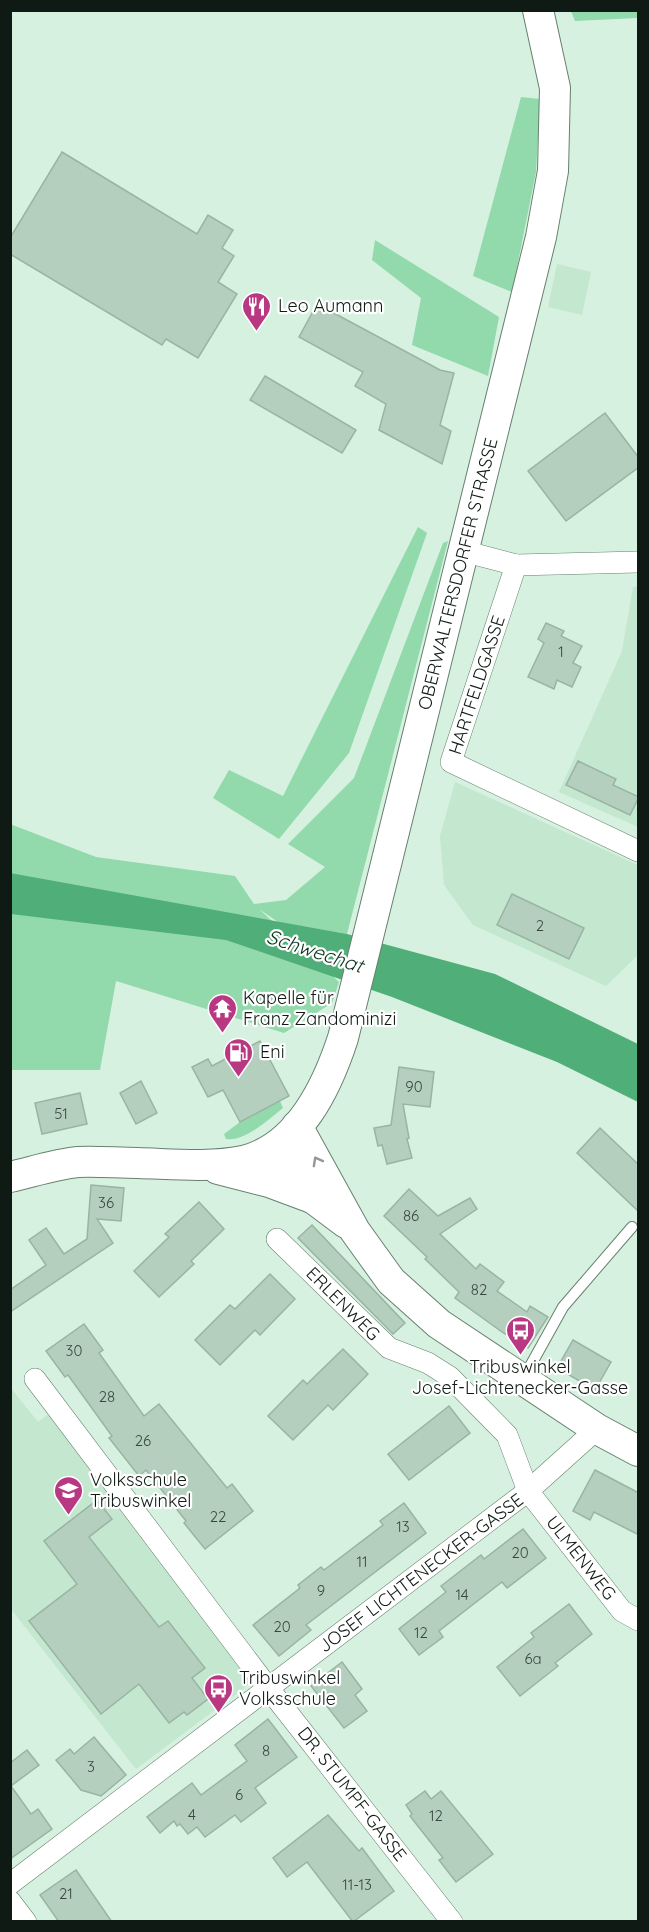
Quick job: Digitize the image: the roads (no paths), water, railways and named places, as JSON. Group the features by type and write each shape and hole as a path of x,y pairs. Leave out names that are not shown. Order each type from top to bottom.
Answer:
{"street":[{"name":"OBERWALTERSDORFER STRASSE","path":"273,1149 297,1126 318,1098 329,1075 346,1026 541,237 553,171 555,88 538,10"},
{"path":"463,551 516,565 639,562"},
{"name":"HARTFELDGASSE","path":"516,565 451,762 639,851"},
{"path":"297,1126 355,1231 391,1281 439,1324 524,1378 597,1429 639,1451"},
{"path":"10,1177 77,1162 203,1165 244,1160 273,1149 314,1199 355,1231"},
{"path":"203,1165 270,1182 314,1199"},
{"name":"ERLENWEG","path":"277,1239 388,1348 428,1363 450,1377 507,1435 528,1491"},
{"name":"DR. STUMPF-GASSE","path":"34,1379 269,1689 452,1922"},
{"name":"JOSEF LICHTENECKER-GASSE","path":"10,1884 528,1491 597,1429"},
{"name":"ULMENWEG","path":"528,1491 622,1611 639,1620"},
{"path":"10,1900 26,1922"}],"lane":[{"path":"524,1378 563,1307 632,1227"}],"water":[{"name":"Schwechat","path":"10,873 347,934 495,974 638,1044 638,1102 557,1062 392,997 226,940 11,914"}],"place":[{"name":"Leo Aumann","path":"257,332"},
{"name":"Kapelle für Franz Zandominizi","path":"222,1034"},
{"name":"Eni","path":"239,1078"},
{"name":"Tribuswinkel Josef-Lichtenecker-Gasse","path":"520,1356"},
{"name":"Volksschule Tribuswinkel","path":"69,1516"},
{"name":"Tribuswinkel Volksschule","path":"218,1714"}]}
